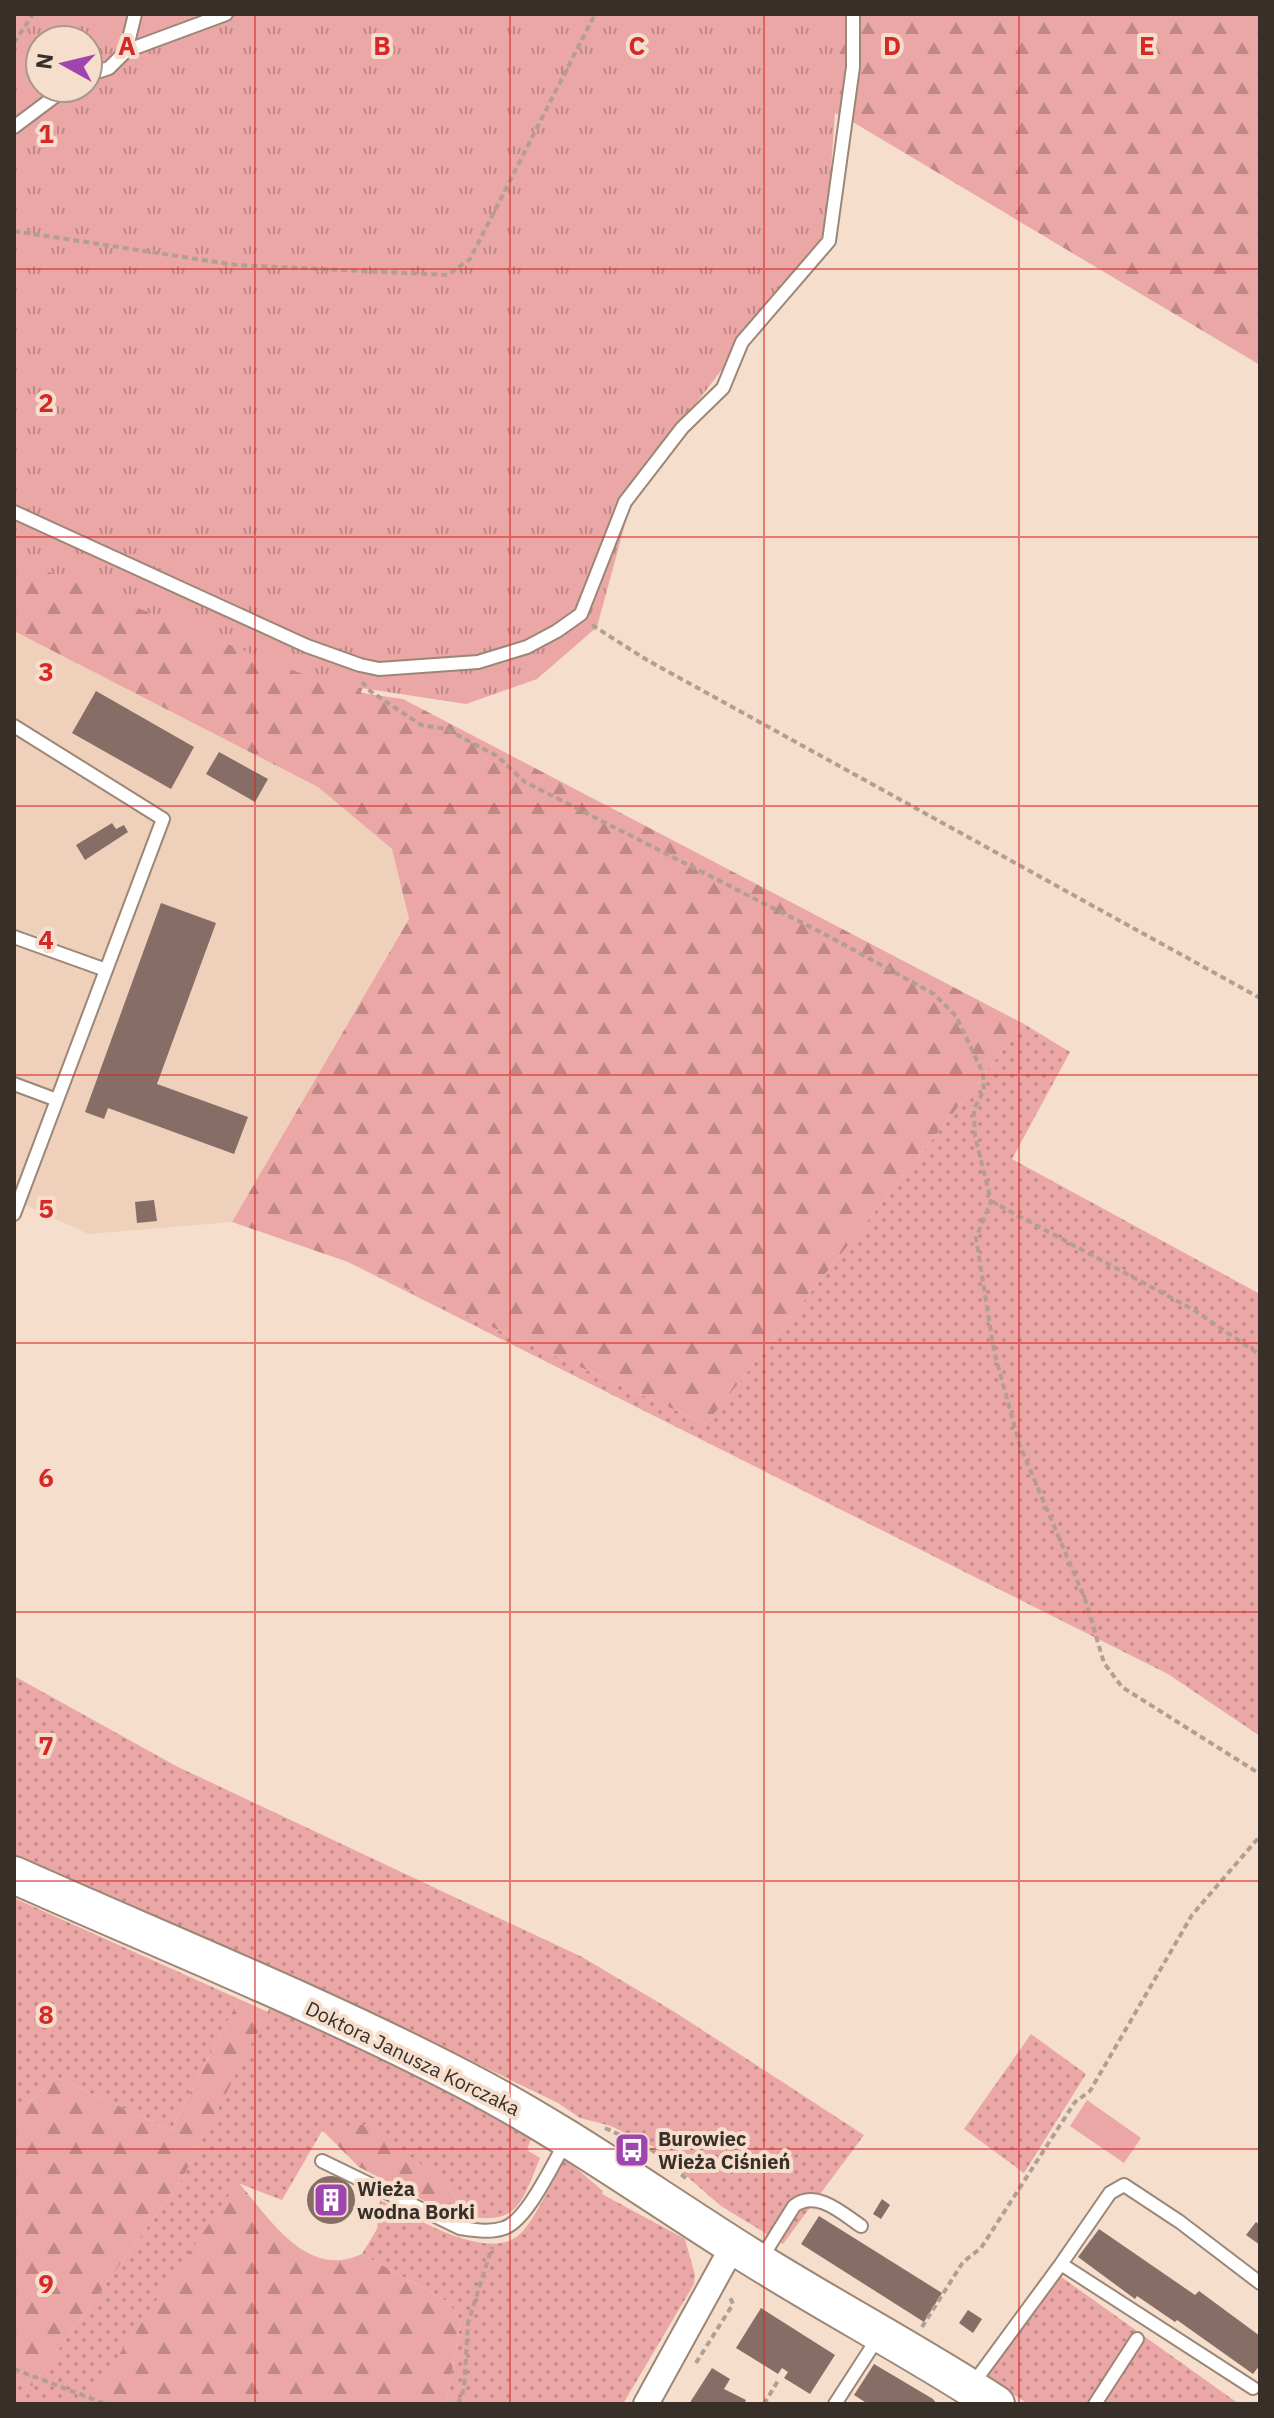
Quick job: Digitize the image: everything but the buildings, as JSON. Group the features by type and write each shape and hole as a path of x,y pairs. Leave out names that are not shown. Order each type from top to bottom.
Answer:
{"street":[{"name":"Doktora Janusza Korczaka","path":"14,1875 430,2062 568,2139 747,2254 881,2332 989,2400"},
{"path":"646,2404 747,2254"}],"lane":[{"path":"126,51 135,14"},
{"path":"104,70 126,51 226,14"},
{"path":"14,512 307,646 360,665 379,669 478,662 527,647 581,614 625,502 682,428 723,388 742,342 829,241 853,67 853,14"},
{"path":"14,127 45,104"},
{"path":"14,726 163,819 14,1214"},
{"path":"14,937 106,970"},
{"path":"14,1084 57,1100"},
{"path":"322,2161 460,2228 496,2229 506,2228 523,2213 568,2139"},
{"path":"989,2400 1061,2264 1110,2193 1124,2185 1180,2222 1260,2283"},
{"path":"747,2254 802,2201 811,2199 827,2204 861,2226"},
{"path":"1061,2264 1253,2388"},
{"path":"835,2404 881,2332"},
{"path":"1095,2404 1137,2339"}],"path":[{"path":"14,43 33,14"},
{"path":"14,231 236,265 448,275 470,259 595,14"},
{"path":"581,614 600,632 647,660 1260,998"},
{"path":"360,665 358,677 370,691 421,725 446,729 497,756 525,782 712,875 934,994 956,1016 983,1073 984,1090 974,1109 975,1136 991,1201 976,1238 994,1351 1020,1446 1085,1599 1104,1663 1122,1687 1260,1774"},
{"path":"991,1201 1194,1310 1260,1355"},
{"path":"917,2336 963,2262 981,2248 1075,2102 1090,2091 1192,1915 1260,1836"},
{"path":"458,2404 464,2389 468,2323 496,2229"},
{"path":"14,2369 106,2404"},
{"path":"764,2404 779,2379"}],"shaded area":[{"path":"14,631 318,787 392,849 409,919 232,1222 88,1234 14,1200"}],"green space":[{"path":"14,14 842,14 827,226 799,282 737,350 637,480 597,627 537,679 466,704 322,682 14,558"},
{"path":"63,14 1260,14 1260,365 846,118 812,103 376,643 361,693 403,699 1024,1024 706,1424 348,1262 232,1222 409,919 392,849 318,787 14,631 14,74 24,79 24,104 104,104 104,24 73,24"},
{"path":"1024,1024 1070,1052 1012,1159 1260,1294 1260,1736 1168,1674 348,1262 706,1424"},
{"path":"14,1676 176,1766 582,1957 673,2011 864,2135 783,2244 721,2206 652,2146 611,2126 580,2118 558,2103 441,2046 14,1855"},
{"path":"14,1898 239,1999 171,2130 56,2077 14,2116"},
{"path":"239,1999 268,2012 182,2179 32,2386 14,2381 14,2116 56,2077 171,2130"},
{"path":"270,2007 468,2100 532,2136 527,2150 540,2158 521,2200 506,2215 495,2218 462,2215 449,2185 322,2131 282,2200 238,2183 85,2404 14,2404 14,2381 32,2386 182,2179"},
{"path":"1031,2034 1086,2074 1024,2173 964,2129"},
{"path":"1087,2100 1141,2138 1124,2163 1070,2126"},
{"path":"367,2124 449,2185 462,2215 442,2210 359,2167 322,2130"},
{"path":"563,2157 603,2191 602,2194 685,2239 695,2275 694,2284 623,2404 446,2404 461,2321 448,2302 362,2254 377,2229 380,2200 452,2235 492,2244 509,2241 523,2231 532,2219"},
{"path":"238,2182 277,2228 307,2252 324,2259 342,2260 362,2254 448,2302 461,2321 446,2404 85,2404"},
{"path":"1060,2276 1239,2404 1028,2404 987,2377"}],"place":[{"name":"Burowiec Wieża Ciśnień","path":"632,2150"},
{"name":"Wieża wodna Borki","path":"331,2200"}]}
